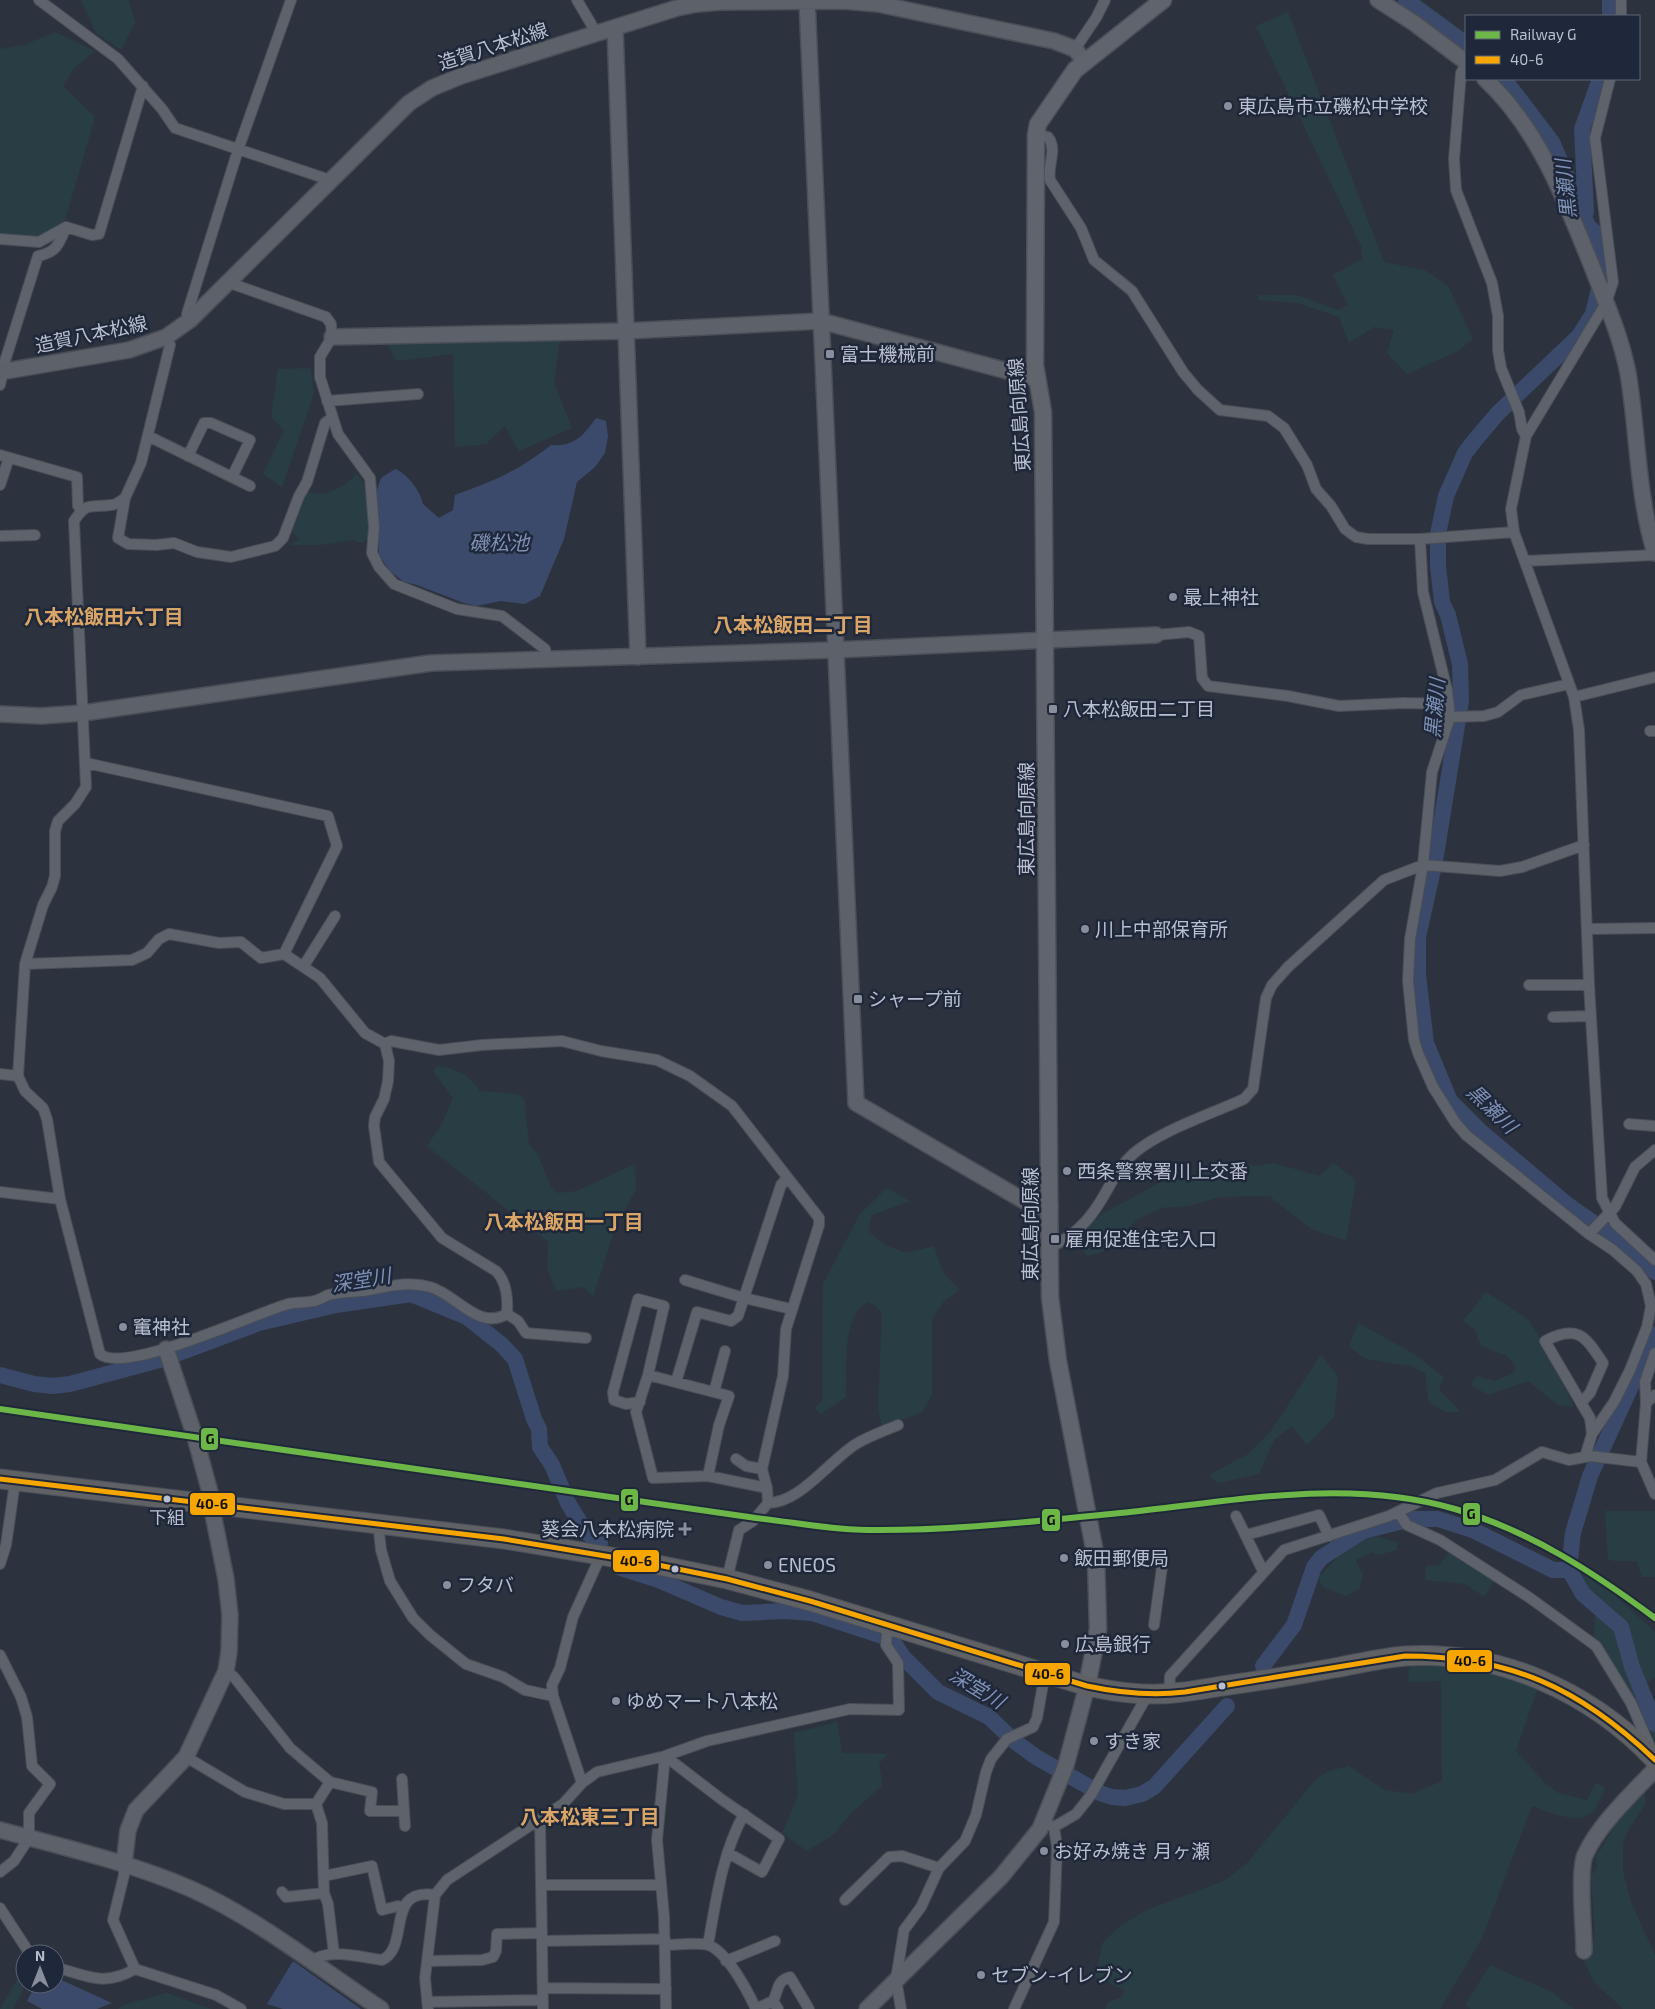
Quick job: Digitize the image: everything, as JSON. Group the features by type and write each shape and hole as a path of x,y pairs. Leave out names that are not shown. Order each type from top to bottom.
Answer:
{"highway":[{"path":"8,1480 504,1539 727,1578 887,1632 1045,1673 1087,1686 1127,1694 1169,1693 1262,1681 1381,1659 1447,1656 1488,1663 1551,1684 1608,1718 1651,1756"}],"main road":[{"name":"東広島向原線","path":"1087,1686 1098,1629 1096,1558 1058,1361 1050,1297 1043,412 1035,365 1036,135 1038,124 1056,95 1075,70 1163,0"}],"street":[{"path":"39,0 118,59 143,86 175,128 330,180"},
{"path":"190,320 187,314 238,150 291,0"},
{"path":"577,0 597,34"},
{"path":"807,0 834,650 856,1103 1033,1206 1050,1206"},
{"name":"造賀八本松線","path":"1,376 129,350 166,337 190,320 409,103 432,88 461,76 677,8 697,4 807,0 878,4 1054,41 1074,49 1085,62"},
{"path":"1074,49 1096,18 1105,0"},
{"path":"1378,0 1414,23 1465,63"},
{"path":"1621,0 1621,15"},
{"path":"615,28 638,657"},
{"path":"1465,66 1461,73 1454,159 1456,190 1492,283 1498,316 1498,350 1501,368 1519,412 1522,430 1526,436"},
{"path":"1486,80 1506,99 1534,140 1570,210 1606,302 1628,372 1640,487 1655,554 1525,561"},
{"path":"1610,80 1595,138 1613,282 1606,302 1526,436 1511,509 1514,532 1574,696 1580,730 1589,985 1602,1198 1606,1216 1655,1260"},
{"path":"0,239 39,242 66,227 92,235 99,234 143,86"},
{"path":"1036,135 1048,137 1052,143 1053,150 1048,172 1050,180 1082,228 1091,254 1101,267 1132,291 1183,372 1198,390 1220,410 1268,416 1284,428 1307,465 1316,489 1331,506 1345,529 1350,533 1368,539 1444,537 1514,532"},
{"path":"1,376 4,361 38,256 51,253 59,244 66,227"},
{"path":"227,282 326,317 332,324 332,337 320,357 320,377 338,434 370,478 374,527 372,553 380,567 394,584 457,609 502,616 545,649 548,660"},
{"path":"332,337 626,331 821,321 1037,379"},
{"path":"166,337 170,345 148,436 141,463 125,498 118,538 128,544 156,545 174,543 197,552 231,557 275,546 283,538 298,496 307,482 325,423 332,418"},
{"path":"327,401 418,394"},
{"path":"188,456 204,423 211,423 250,440 232,477"},
{"path":"148,436 250,486"},
{"path":"0,485 5,456 78,477 78,506 81,510"},
{"path":"125,498 112,506 88,506 81,510 74,521 86,786 82,795 58,821 55,831 55,876 43,905 25,964 18,1076 26,1091 43,1108 47,1119 60,1199 100,1354 104,1358 168,1354 288,1304 315,1301 329,1295 402,1283 431,1287 448,1294 471,1313 485,1318 500,1318 507,1314"},
{"path":"0,536 35,535"},
{"path":"1423,538 1424,592 1450,717 1432,772 1423,865 1410,939 1408,981 1414,1040 1433,1087 1455,1122 1466,1135 1637,1270 1646,1284 1651,1306 1647,1327 1630,1370 1614,1402 1592,1434"},
{"path":"0,714 41,716 83,713 431,663 834,650 1189,632 1199,636 1202,678 1208,686 1288,696 1340,706 1404,703 1448,704"},
{"path":"1574,696 1655,677"},
{"path":"1450,717 1470,717 1498,712 1527,693 1569,684"},
{"path":"86,763 328,816 337,846 284,954"},
{"path":"1050,1248 1075,1233 1095,1210 1112,1179 1133,1154 1156,1138 1244,1099 1253,1088 1266,998 1272,984 1377,884 1423,865 1439,868 1500,871 1522,866 1584,845"},
{"path":"303,967 335,916"},
{"path":"1588,929 1655,928"},
{"path":"25,964 132,960 147,953 159,939 169,934 219,943 242,942 261,958 284,954 320,978 365,1033 385,1044 389,1061 388,1081 384,1099 375,1117 374,1126 379,1162 442,1238 496,1271 502,1278 508,1300 507,1314"},
{"path":"1529,986 1589,985"},
{"path":"1553,1017 1591,1016"},
{"path":"385,1044 390,1041 439,1050 482,1045 562,1041 601,1051 657,1060 690,1076 732,1106 776,1160 787,1178 819,1218 819,1225 786,1329 783,1376 762,1469 767,1488 768,1503"},
{"path":"0,1074 18,1076"},
{"path":"1629,1124 1655,1126"},
{"path":"1590,1232 1615,1208 1635,1167 1655,1150"},
{"path":"676,1382 697,1312 731,1321 738,1316 781,1185 787,1178"},
{"path":"0,1192 60,1199"},
{"path":"685,1280 744,1298 791,1309"},
{"path":"640,1402 626,1404 614,1400 613,1392 638,1299 664,1306 648,1376 640,1402 636,1412 653,1478 708,1476 767,1488"},
{"path":"507,1314 518,1321 526,1333 586,1338"},
{"path":"1581,1403 1590,1392 1603,1363 1586,1338 1576,1333 1560,1334 1545,1341 1581,1403 1590,1418 1592,1434 1588,1456"},
{"path":"714,1392 725,1351"},
{"path":"1655,1353 1645,1382 1646,1403 1641,1462 1655,1494"},
{"path":"168,1354 195,1437 211,1496 226,1579 230,1615 229,1652 226,1671 186,1757 147,1796 136,1810 128,1830 124,1875 113,1920 135,1969 216,1995 241,2009"},
{"path":"648,1376 728,1396 719,1425 708,1476"},
{"path":"1646,1403 1655,1394"},
{"path":"727,1578 739,1530 753,1521 768,1503 783,1501 796,1494 855,1445 898,1425"},
{"path":"1169,1693 1170,1676 1284,1550 1329,1536 1402,1518 1437,1493 1495,1480 1542,1452 1569,1460 1588,1456 1641,1462"},
{"path":"736,1459 746,1466 762,1469"},
{"path":"0,1564 6,1545 8,1480"},
{"path":"1246,1535 1319,1515 1329,1536"},
{"path":"1236,1516 1263,1571"},
{"path":"1402,1518 1530,1598 1596,1646 1631,1703 1650,1747 1651,1756"},
{"path":"378,1523 381,1550 390,1581 413,1618 430,1635 466,1664 503,1677 525,1690 553,1696"},
{"path":"1096,1558 1152,1554 1163,1560 1154,1625"},
{"path":"582,1783 553,1696 552,1685 560,1668 573,1617 602,1555"},
{"path":"540,1819 543,2004 428,2005 425,1978 435,1895 447,1880 540,1819 563,1804 582,1783 598,1772 665,1756 707,1741 850,1709 900,1710 898,1663 886,1645 887,1632"},
{"path":"0,1655 21,1697 27,1717 32,1766 50,1784 29,1813 29,1838 14,1861 0,1872"},
{"path":"226,1671 234,1678 290,1748 330,1782 372,1792 370,1811 404,1812"},
{"path":"901,2009 896,1979 904,1930 921,1907 940,1868 964,1841 976,1815 991,1759 1007,1739 1033,1727 1037,1718 1045,1673"},
{"path":"867,2009 1015,1862 1049,1824 1087,1686"},
{"path":"1049,1824 1076,1814 1091,1796 1148,1694"},
{"path":"665,1756 721,1800 780,1839 762,1872 728,1853"},
{"path":"665,1756 657,1840 665,1942 666,2009"},
{"path":"186,1757 245,1792 284,1804 316,1804"},
{"path":"1584,1951 1582,1876 1584,1856 1610,1819 1655,1769"},
{"path":"402,1780 405,1826"},
{"path":"330,1782 316,1804 322,1823 324,1893 328,1904 334,1954"},
{"path":"708,1945 723,1864 734,1832 744,1814"},
{"path":"1014,2009 1054,1922 1057,1846 1049,1824"},
{"path":"0,1830 124,1864 190,1888 249,1921 381,2009"},
{"path":"845,1900 889,1857 902,1856 940,1868"},
{"path":"324,1876 372,1866 382,1910 398,1906 402,1908"},
{"path":"541,1885 660,1885"},
{"path":"282,1892 286,1897 324,1893"},
{"path":"310,1962 317,1956 334,1954 382,1960 394,1949 402,1908 413,1898 426,1894 435,1895"},
{"path":"0,1908 23,1944"},
{"path":"428,1961 482,1960 493,1957 496,1952 497,1934 708,1945 726,1961 744,1984 756,2009 775,2005 778,1984 782,1979 790,1977 809,2009"},
{"path":"726,1961 775,1941"},
{"path":"65,1969 108,1980 120,1978 135,1969"},
{"path":"543,1988 666,1989"}],"shaded area":[{"path":"81,0 129,0 135,23 121,50 96,33"},
{"path":"1288,12 1384,262 1425,270 1448,286 1473,339 1458,351 1407,374 1387,353 1394,330 1374,327 1349,343 1339,317 1297,303 1259,300 1258,295 1296,295 1339,310 1348,305 1333,275 1363,259 1361,246 1256,26"},
{"path":"55,32 95,51 73,69 63,86 95,117 65,220 36,240 0,238 0,49 24,45"},
{"path":"565,338 559,345 554,383 572,428 519,451 505,426 486,444 455,447 453,354 396,361 386,342"},
{"path":"311,368 314,393 282,487 263,474 284,430 271,417 278,369"},
{"path":"357,474 365,488 369,505 368,539 362,543 352,540 321,545 290,545 299,539 292,532 307,491 322,494 328,493 340,487"},
{"path":"438,1066 452,1069 467,1076 480,1091 518,1094 524,1099 529,1143 538,1155 550,1185 557,1193 577,1191 635,1164 636,1189 616,1225 593,1297 584,1287 556,1291 547,1268 548,1242 427,1146 442,1124 453,1098 433,1071"},
{"path":"1234,1160 1256,1166 1274,1163 1319,1176 1334,1163 1356,1181 1346,1240 1313,1230 1269,1196 1220,1197 1189,1206 1161,1208 1138,1219 1103,1252 1087,1256 1076,1238 1099,1216 1164,1180 1192,1180 1214,1165"},
{"path":"887,1188 910,1201 872,1215 868,1231 885,1245 906,1253 934,1246 943,1273 960,1290 944,1301 932,1319 932,1395 922,1412 882,1428 878,1408 882,1314 877,1307 868,1302 859,1308 849,1330 846,1359 846,1397 820,1414 815,1408 822,1401 823,1284 860,1214"},
{"path":"1486,1292 1529,1320 1546,1348 1574,1407 1558,1405 1528,1381 1488,1395 1470,1384 1477,1376 1495,1381 1514,1373 1515,1365 1507,1356 1481,1346 1475,1330 1463,1321"},
{"path":"1358,1323 1411,1352 1444,1377 1439,1390 1461,1412 1445,1412 1429,1402 1425,1373 1411,1366 1366,1359 1349,1347"},
{"path":"1321,1355 1338,1376 1334,1417 1307,1445 1292,1426 1274,1440 1259,1474 1218,1483 1209,1475 1248,1454 1270,1432"},
{"path":"1605,1511 1655,1511 1655,1577 1642,1577 1637,1561 1614,1561 1608,1559"},
{"path":"1368,1535 1398,1542 1397,1550 1378,1555 1372,1552 1356,1560 1363,1576 1360,1588 1346,1596 1323,1587 1318,1578 1354,1540"},
{"path":"1450,1552 1495,1579 1484,1597 1465,1584 1425,1580 1426,1566 1439,1565"},
{"path":"1579,1568 1606,1587 1655,1632 1655,1677 1647,1683 1655,1711 1655,1750 1594,1638 1595,1611 1574,1597 1571,1577"},
{"path":"1443,1664 1469,1666 1538,1687 1516,1751 1545,1783 1558,1793 1587,1800 1596,1783 1605,1788 1595,1809 1589,1815 1582,1817 1573,1818 1532,1806 1482,1938 1440,2009 1105,2009 1108,2002 1122,1997 1124,1990 1095,1976 1103,1942 1120,1926 1147,1910 1226,1880 1249,1861 1316,1779 1328,1771 1349,1766 1385,1790 1412,1794 1442,1781 1441,1681 1409,1682 1408,1671 1411,1665"},
{"path":"837,1722 842,1753 887,1754 879,1764 883,1785 852,1812 834,1834 807,1851 782,1833 798,1795 794,1733"},
{"path":"1646,1785 1645,1804 1629,1829 1623,1843 1623,1872 1631,1902 1655,1955 1655,2009 1623,2009 1594,1982 1584,1961 1595,1937 1591,1875 1597,1869 1596,1857 1633,1796"},
{"path":"1490,1965 1552,1992 1574,2009 1471,2009 1465,2005"},
{"path":"15,1983 15,1994 21,1994 13,2009 0,2009"},
{"path":"167,1993 211,2009 118,2009 126,2004"}],"water":[{"name":"磯松池","path":"596,418 606,421 608,436 605,453 595,467 577,482 564,539 540,596 525,604 501,601 476,606 464,603 404,582 390,571 379,555 376,493 381,478 395,469 404,474 413,483 423,504 439,518 453,510 455,495 505,474 528,462 551,445 572,442 587,430"},
{"path":"293,1961 361,2009 283,2009 267,2004"},
{"path":"65,1982 112,2003 97,2009 42,2009 27,2001 31,1994 65,1994"}],"waterway":[{"path":"1406,0 1465,43"},
{"name":"黒瀬川","path":"1610,0 1610,15"},
{"name":"黒瀬川","path":"1505,80 1552,142 1588,226 1597,234 1601,261 1601,280 1593,314 1579,336 1498,413 1475,440 1465,453 1446,496 1438,534 1438,566 1442,602 1448,615 1460,664 1461,701 1435,861 1418,937 1418,975 1426,1043 1450,1101 1479,1130 1568,1205 1628,1247 1655,1272"},
{"name":"黒瀬川","path":"1586,212 1582,129 1600,80"},
{"name":"深堂川","path":"0,1375 34,1384 53,1386 70,1384 163,1359 259,1323 336,1305 411,1294 467,1317 502,1345 515,1359 539,1429 540,1447 552,1465 568,1503 586,1532 600,1543"},
{"name":"黒瀬川","path":"1655,1334 1590,1476 1573,1533 1569,1570 1583,1594 1621,1627 1632,1667 1655,1724"},
{"name":"深堂川","path":"1263,1666 1294,1625 1314,1567 1321,1558 1363,1531 1411,1519 1438,1519 1475,1531 1553,1570 1569,1570"},
{"name":"深堂川","path":"621,1568 656,1579 721,1607 742,1613 784,1611 812,1613 891,1639 904,1658 938,1692 989,1717 1014,1741 1036,1757 1100,1793 1112,1797 1125,1798 1142,1794 1154,1787 1227,1706"}],"rail line":[{"name":"G","path":"0,1409 756,1518 854,1530 931,1529 994,1525 1288,1495 1330,1493 1414,1500 1455,1509 1483,1518 1535,1541 1584,1569 1655,1618"}],"transit line":[{"name":"40-6","path":"0,1479 504,1539 653,1564 727,1579 810,1601 1087,1686 1124,1692 1148,1694 1185,1692 1405,1656 1478,1662 1510,1670 1541,1681 1571,1695 1599,1713 1655,1760"}],"place":[{"name":"東広島市立磯松中学校","path":"1228,106"},
{"name":"富士機械前","path":"830,354"},
{"name":"最上神社","path":"1173,597"},
{"name":"八本松飯田二丁目","path":"1053,709"},
{"name":"川上中部保育所","path":"1085,929"},
{"name":"シャープ前","path":"858,999"},
{"name":"西条警察署川上交番","path":"1067,1171"},
{"name":"雇用促進住宅入口","path":"1055,1239"},
{"name":"竃神社","path":"123,1327"},
{"name":"下組","path":"167,1499"},
{"name":"葵会八本松病院","path":"685,1529"},
{"name":"飯田郵便局","path":"1064,1558"},
{"name":"ENEOS","path":"768,1565"},
{"name":"フタバ","path":"447,1585"},
{"name":"広島銀行","path":"1065,1644"},
{"name":"ゆめマート八本松","path":"616,1701"},
{"name":"すき家","path":"1094,1741"},
{"name":"お好み焼き 月ヶ瀬","path":"1044,1851"},
{"name":"セブン-イレブン","path":"981,1975"}],"district":[{"name":"八本松飯田六丁目","path":"104,617"},
{"name":"八本松飯田二丁目","path":"793,625"},
{"name":"八本松飯田一丁目","path":"564,1222"},
{"name":"八本松東三丁目","path":"590,1817"}]}
